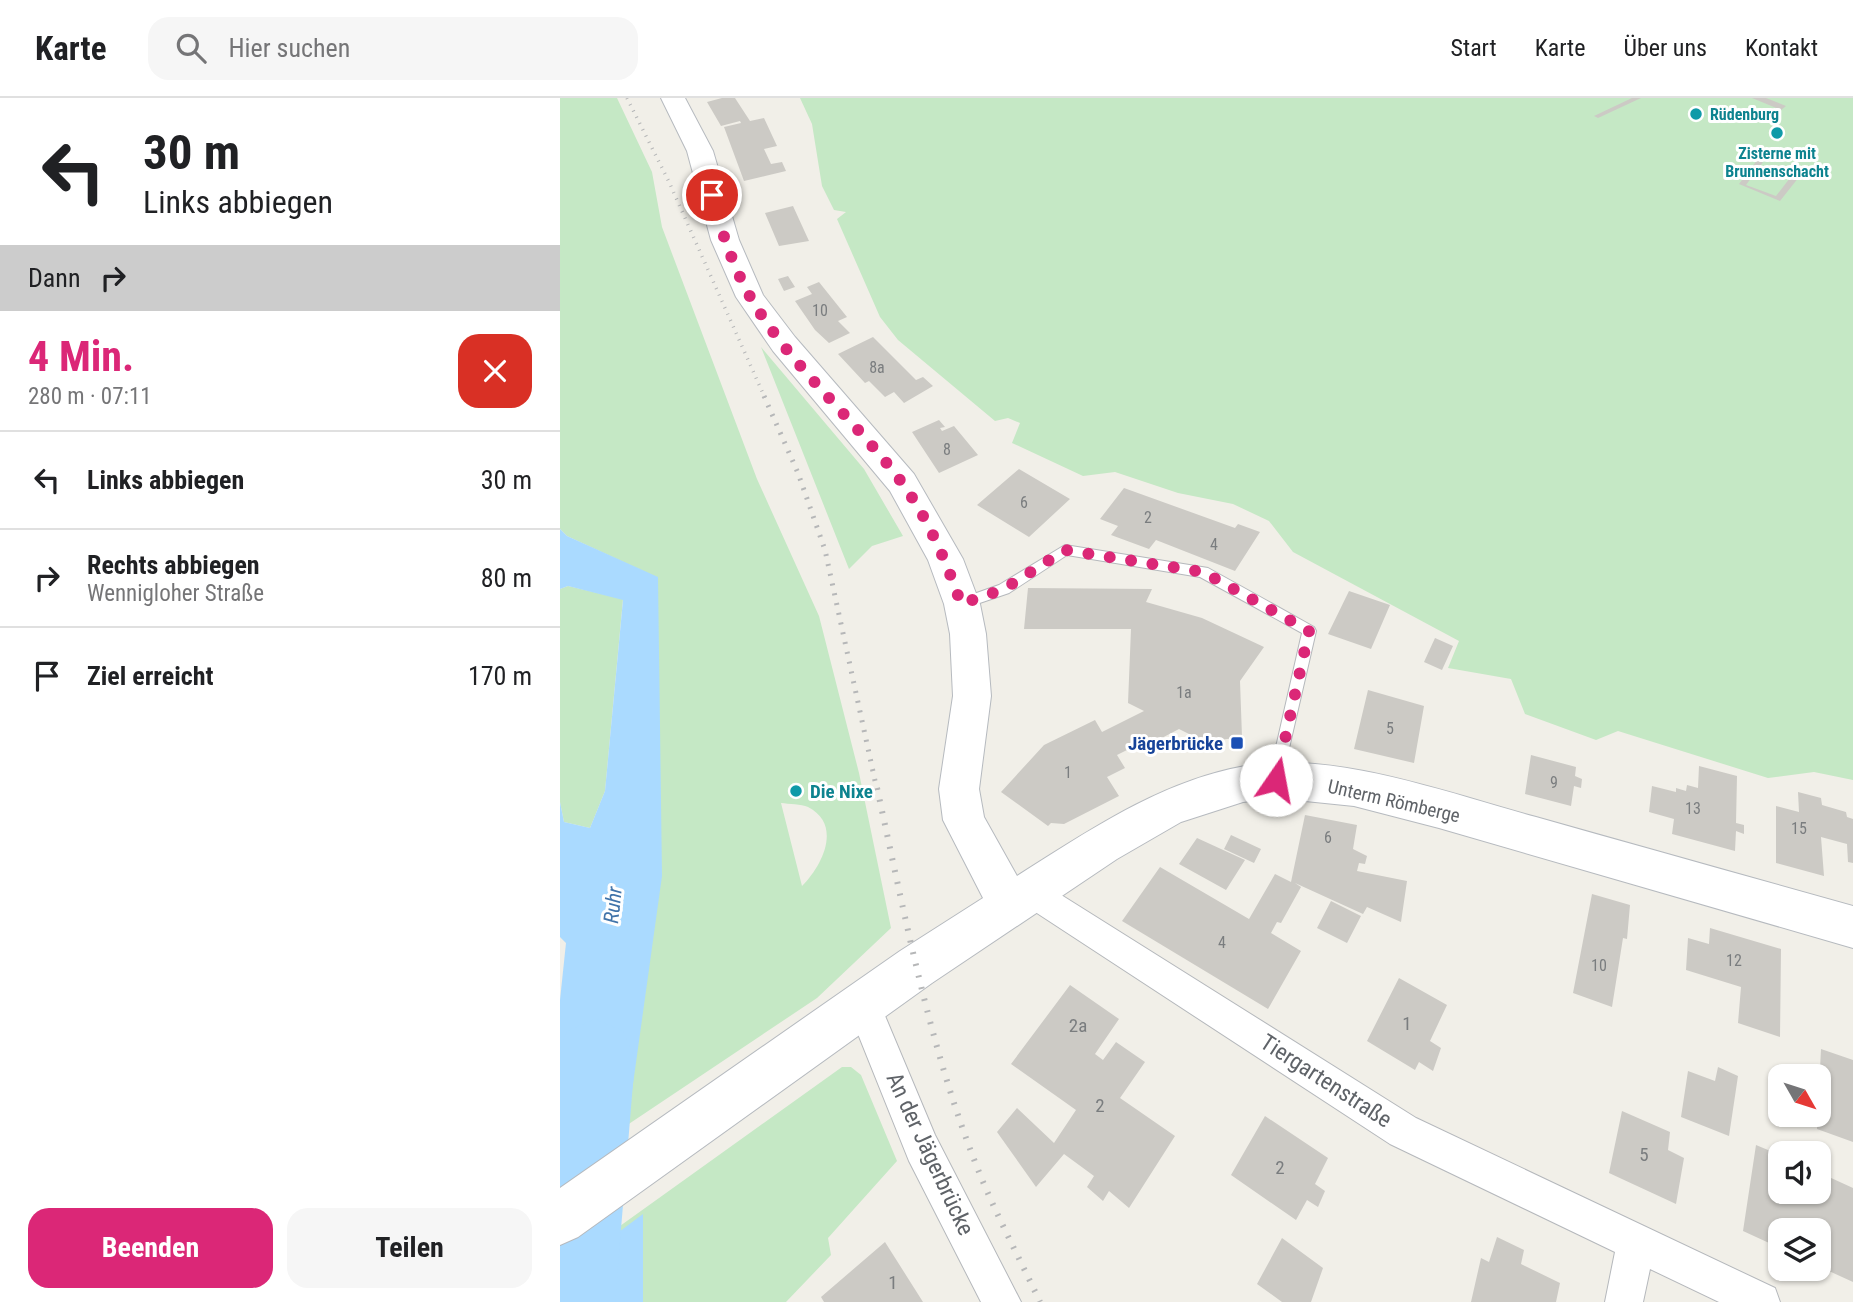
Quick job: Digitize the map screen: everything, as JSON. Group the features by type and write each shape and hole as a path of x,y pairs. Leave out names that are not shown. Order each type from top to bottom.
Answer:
{"main road":[{"path":"673,98 700,151 725,240 750,297 784,344 902,482 945,559 961,604 968,634 972,696 959,789 960,805 964,820 1021,899"},
{"name":"Unterm Römberge","path":"560,1219 863,1004 1101,845 1170,807 1213,792 1276,780 1354,788 1427,806 1853,928"}],"street":[{"name":"Tiergartenstraße","path":"1021,899 1404,1132 1761,1302"},
{"name":"An der Jägerbrücke","path":"863,1004 922,1148 1002,1302"},
{"path":"1624,1302 1636,1243"}],"lane":[{"path":"961,604 1004,589 1065,550 1203,572 1297,624 1309,631 1276,780"}],"green space":[{"path":"560,98 617,98 652,172 662,227 757,479 819,616 859,773 891,928 817,998 560,1170 560,1165 628,1120 658,578 567,536 560,529","holes":["781,803 808,807 819,815 825,824 827,835 822,857 802,886"]},
{"path":"800,98 1853,98 1853,780 1814,772 1768,778 1618,731 1596,740 1525,714 1511,679 1448,668 1459,641 1293,552 1269,521 1233,504 1178,493 1115,472 1083,476 1012,443 1020,423 1008,418 995,421 898,340 880,317 837,219 846,212 834,210 822,186 812,124"},
{"path":"761,347 864,469 903,536 872,546 849,569"},
{"path":"568,586 623,599 605,791 590,828 564,822 560,802 560,589"},
{"path":"842,1067 851,1067 861,1075 897,1161 828,1238 831,1255 786,1302 643,1302 643,1215 560,1276 560,1269"}],"water":[{"path":"560,529 567,536 658,577 662,876 628,1120 560,1165 560,1000 566,943 560,937 560,802 564,822 590,828 605,791 623,600 568,586 560,589"},
{"path":"643,1214 643,1302 560,1302 560,1276"}],"building":[{"path":"735,98 750,121 764,118 777,146 764,149 771,164 782,162 786,171 744,181 724,127 741,123 740,121 721,126 707,102"},
{"path":"1632,98 1641,98 1598,118 1594,116"},
{"path":"1752,98 1766,98 1786,106 1781,110"},
{"path":"1758,159 1763,162 1746,185 1776,196 1793,174 1799,177 1780,201 1739,184"},
{"path":"793,206 809,241 779,246 765,213"},
{"path":"788,276 795,287 784,291 778,279"},
{"path":"819,282 847,317 838,321 850,333 829,343 815,330 795,301 812,294 807,287"},
{"path":"873,337 916,380 923,377 933,386 904,403 894,392 885,397 869,381 865,383 838,354"},
{"path":"939,420 945,427 940,428 942,431 954,426 978,455 939,473 912,432"},
{"path":"1019,469 1070,499 1029,537 977,505"},
{"path":"1124,488 1235,528 1238,524 1260,532 1235,571 1156,540 1149,549 1111,535 1118,526 1100,519"},
{"path":"1028,588 1152,589 1146,602 1202,618 1264,647 1240,681 1242,737 1205,742 1179,729 1137,751 1135,746 1117,755 1125,768 1107,777 1119,796 1064,824 1051,823 1048,826 1001,792 1044,745 1095,720 1102,732 1144,711 1128,703 1131,629 1024,629"},
{"path":"1349,591 1390,605 1371,649 1328,634"},
{"path":"1435,638 1453,646 1442,670 1424,662"},
{"path":"1368,690 1424,706 1414,763 1354,749"},
{"path":"1531,755 1576,767 1575,776 1582,779 1581,788 1574,786 1571,806 1525,794"},
{"path":"1699,766 1737,776 1736,823 1744,825 1744,834 1736,831 1735,851 1672,834 1674,819 1649,812 1652,786 1676,792 1676,788 1686,791 1687,785 1698,788"},
{"path":"1798,792 1821,798 1822,805 1846,812 1847,817 1853,819 1853,863 1848,862 1847,844 1821,837 1824,876 1776,863 1776,806 1799,812"},
{"path":"1305,815 1357,825 1353,849 1367,856 1365,864 1359,863 1357,871 1407,881 1401,922 1367,907 1363,914 1295,883 1301,887 1281,923 1277,922 1271,933 1301,951 1268,1009 1122,921 1160,867 1249,919 1275,874 1291,882"},
{"path":"1231,835 1261,849 1254,863 1224,849"},
{"path":"1197,838 1245,860 1226,890 1179,864"},
{"path":"1592,894 1630,905 1627,939 1623,938 1612,1007 1573,993"},
{"path":"1331,901 1361,916 1347,943 1317,928"},
{"path":"1710,928 1781,949 1780,1037 1738,1023 1741,987 1686,970 1688,938 1709,944"},
{"path":"1399,978 1447,1005 1430,1041 1441,1048 1433,1071 1419,1062 1415,1070 1367,1041"},
{"path":"1070,985 1119,1019 1095,1054 1103,1060 1116,1042 1145,1062 1120,1098 1175,1136 1129,1208 1109,1191 1103,1201 1087,1187 1094,1176 1064,1154 1036,1187 997,1132 1017,1108 1054,1143 1076,1110 1011,1064"},
{"path":"1821,1049 1853,1060 1853,1142 1817,1129 1831,1127 1831,1064 1820,1064"},
{"path":"1718,1067 1738,1076 1729,1136 1681,1117 1688,1071 1715,1081"},
{"path":"1622,1111 1670,1132 1668,1150 1684,1158 1676,1204 1609,1173"},
{"path":"1265,1116 1328,1158 1315,1184 1325,1191 1318,1207 1307,1200 1296,1220 1231,1175"},
{"path":"1756,1145 1768,1150 1768,1204 1831,1204 1831,1178 1853,1188 1853,1282 1831,1272 1831,1218 1768,1218 1768,1242 1743,1231"},
{"path":"1497,1237 1524,1250 1521,1264 1560,1283 1556,1302 1471,1302 1481,1258 1489,1262"},
{"path":"1282,1238 1323,1268 1311,1302 1282,1302 1257,1284"},
{"path":"885,1242 923,1302 824,1302 821,1297"}],"waterway":[{"name":"Ruhr","path":"570,1302 595,1059"}],"railway":[{"path":"627,98 669,182 765,398"},
{"path":"764,396 798,473 825,550 877,790"},
{"path":"877,788 908,932 945,1075 984,1184 1040,1302"}],"place":[{"name":"Rüdenburg","path":"1696,114"},
{"name":"Zisterne mit Brunnenschacht","path":"1777,133"},
{"name":"Jägerbrücke","path":"1237,743"},
{"name":"Die Nixe","path":"796,791"}],"route":[{"path":"712,195 725,240 750,297 784,344 902,482 945,559 961,604 1004,589 1065,550 1203,572 1309,631 1276,780"}]}
